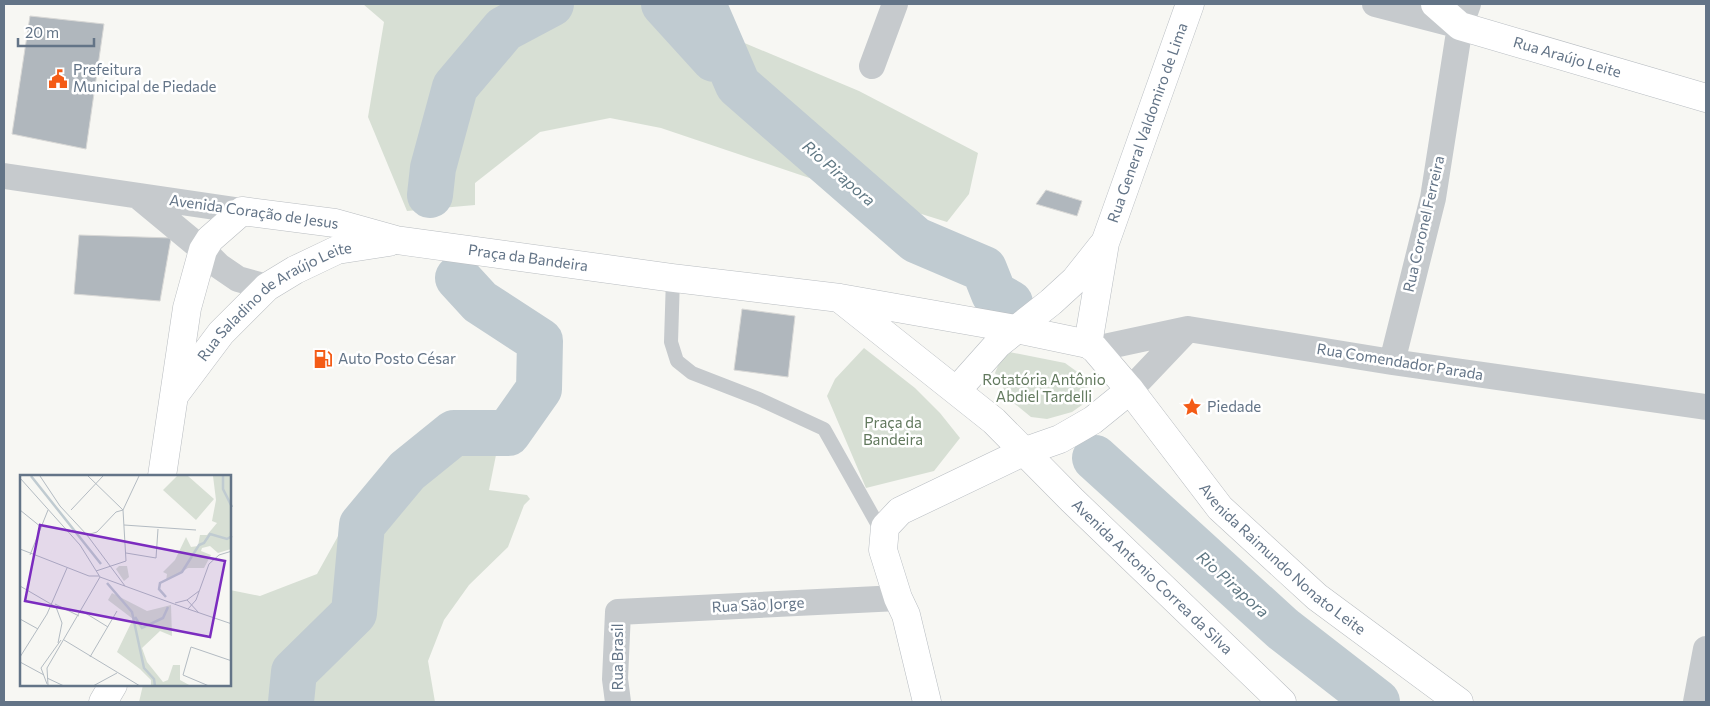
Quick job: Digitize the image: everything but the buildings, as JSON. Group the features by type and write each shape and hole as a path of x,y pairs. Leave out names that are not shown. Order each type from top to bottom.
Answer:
{"main road":[{"name":"Rua Araújo Leite","path":"1435,4 1706,98"},
{"name":"Rua General Valdomiro de Lima","path":"1092,346 1105,243 1185,6"},
{"name":"Avenida Coração de Jesus","path":"242,211 335,223 396,240"},
{"name":"Rua Saladino de Araújo Leite","path":"162,475 186,308 203,250 210,239 225,224 242,211"},
{"name":"Rua Saladino de Araújo Leite","path":"174,397 221,333 267,288 295,270 336,250 396,240"},
{"name":"Praça da Bandeira","path":"396,240 673,278 840,298 1016,329 1092,346"},
{"name":"Rua General Valdomiro de Lima","path":"957,390 998,344 1051,302 1075,280 1105,243"},
{"path":"840,298 957,390 994,421 1024,452"},
{"name":"Avenida Raimundo Nonato Leite","path":"1092,346 1130,390 1220,508 1317,597 1459,702"},
{"path":"927,702 906,615 898,598 883,550 885,531 900,511 1024,452 1060,438 1094,420 1130,390"},
{"name":"Avenida Antonio Correa da Silva","path":"1024,452 1273,701"},
{"path":"103,702 112,686"}],"street":[{"path":"872,66 895,4"},
{"path":"1375,4 1464,15"},
{"name":"Rua Coronel Ferreira","path":"1392,362 1434,198 1464,15"},
{"name":"Avenida Coração de Jesus","path":"4,176 242,211"},
{"name":"Avenida Coração de Jesus","path":"139,196 203,250 219,266 238,279 267,288"},
{"path":"1130,390 1188,329"},
{"name":"Rua Comendador Parada","path":"1092,346 1188,329 1392,362 1706,408"},
{"name":"Rua São Jorge","path":"618,612 898,598"},
{"name":"Rua Brasil","path":"618,612 615,679 618,702"},
{"path":"1701,692 1706,649"}],"lane":[{"path":"673,278 671,342 677,361 692,373 760,399 824,429 885,531"}],"green space":[{"path":"363,4 724,4 720,24 735,39 859,91 978,153 969,194 947,222 661,128 610,118 540,132 475,183 475,205 407,211 368,117 384,22"},
{"name":"Praça da Bandeira","path":"864,348 915,388 940,413 960,438 934,471 866,488 827,396 835,379"},
{"name":"Rotatória Antônio Abdiel Tardelli","path":"1004,351 1065,363 1083,376 1092,398 1072,412 1047,419 1031,417 1010,400 995,373"},
{"path":"469,419 486,422 498,445 489,490 527,495 530,499 524,505 508,547 469,585 444,620 428,661 435,702 139,702 143,686 231,686 231,590 260,596 317,574 342,529 385,494 431,443"}],"waterway":[{"path":"430,195 433,168 455,87 504,29 551,4"},
{"path":"664,4 714,59"},
{"name":"Rio Pirapora","path":"703,4 738,85 916,240 984,269 994,294 1010,303"},
{"path":"291,702 294,672 354,613 362,525 407,471 454,433 508,433 539,389 540,341 480,302 458,278"},
{"name":"Rio Pirapora","path":"1095,458 1283,629 1377,702"}],"place":[{"name":"Prefeitura Municipal de Piedade","path":"58,79"},
{"name":"Auto Posto César","path":"323,359"},
{"name":"Piedade","path":"1192,407"}]}
